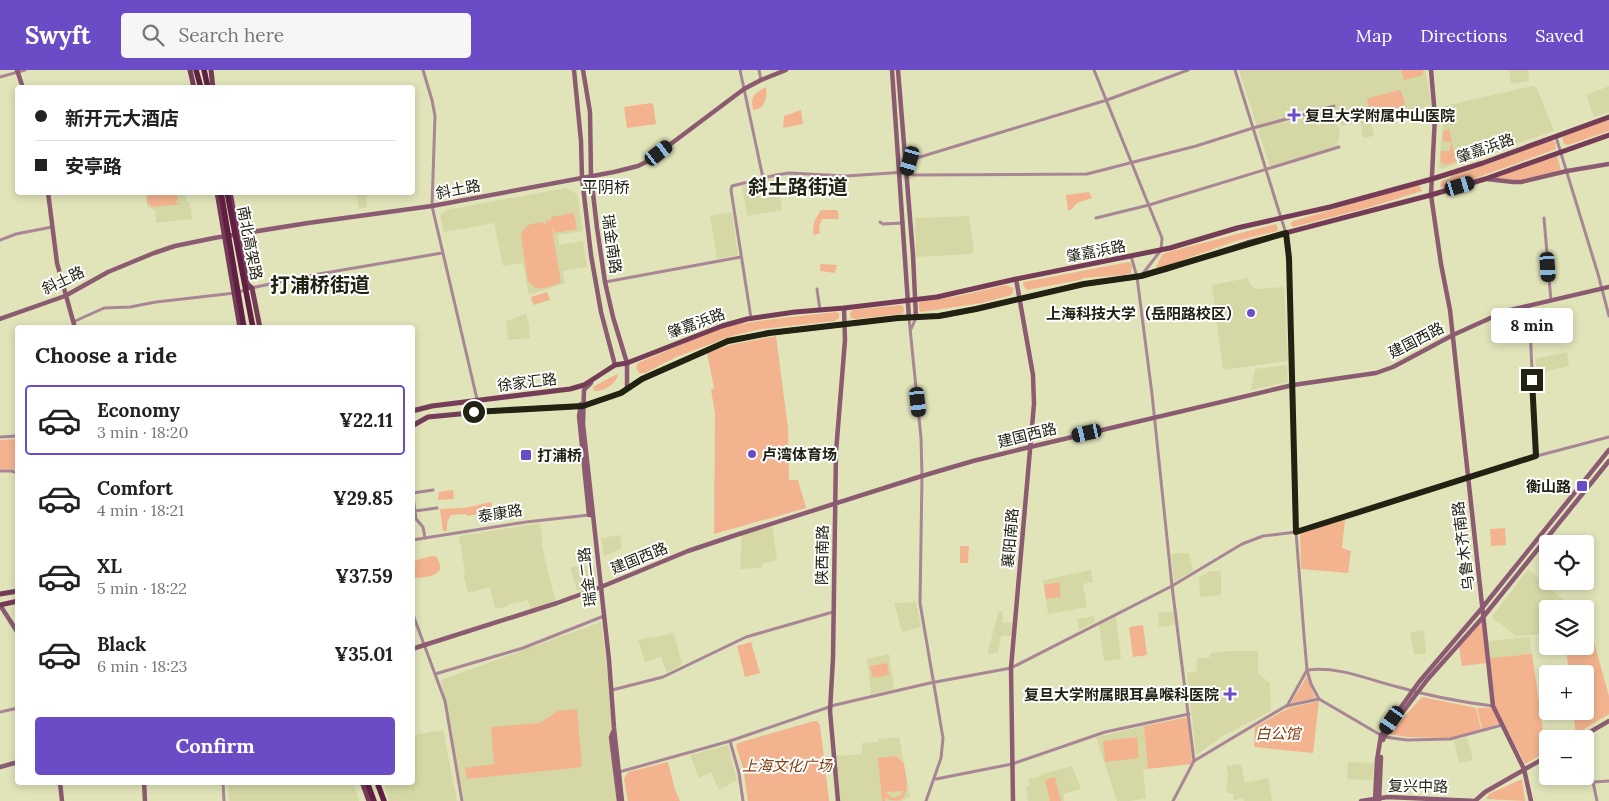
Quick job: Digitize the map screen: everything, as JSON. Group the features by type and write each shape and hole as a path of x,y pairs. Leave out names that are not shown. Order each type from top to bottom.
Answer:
{"highway":[{"path":"197,70 200,85"},
{"path":"207,70 210,85"},
{"name":"南北高架路","path":"219,195 241,325"},
{"name":"南北高架路","path":"230,195 255,325"},
{"path":"367,785 372,801"},
{"path":"379,785 385,801"}],"main road":[{"path":"190,70 193,85"},
{"name":"瑞金南路","path":"574,70 581,141 582,178 595,281 615,365"},
{"name":"瑞金南路","path":"583,70 590,112 591,176 605,282 627,363 627,389"},
{"name":"斜土路","path":"0,319 65,296 108,272 175,246 308,223 432,206 628,169 648,161 744,89 786,70"},
{"path":"892,70 909,318"},
{"path":"898,70 916,318"},
{"name":"乌鲁木齐南路","path":"1431,70 1435,116 1431,195 1453,335 1493,706 1524,769 1531,801"},
{"path":"17,71 21,85"},
{"name":"肇嘉浜路","path":"584,384 615,365 627,363 722,326 795,312 916,300 1161,250 1432,179 1483,163 1609,117"},
{"name":"肇嘉浜路","path":"581,406 621,393 642,379 728,341 769,333 916,318 976,309 1084,284 1139,277 1286,233 1485,179 1609,135"},
{"name":"肇嘉浜路","path":"1485,179 1521,182 1567,171 1609,164"},
{"path":"48,195 57,263 74,325"},
{"path":"219,195 224,237 240,325"},
{"path":"230,195 255,325"},
{"name":"襄阳南路","path":"1013,801 1011,668 1034,404 1034,381 1016,279"},
{"path":"248,285 248,296 255,325"},
{"name":"建国西路","path":"415,648 542,608 601,587 688,551 922,476 1030,447 1293,385 1376,372 1402,363 1453,335 1506,311 1609,287"},
{"path":"235,293 238,295 240,307"},
{"path":"241,325 240,294 245,293 248,296"},
{"name":"陕西南路","path":"838,801 830,706 833,658 836,443 845,326 844,308"},
{"path":"581,406 584,390 587,386 615,365"},
{"name":"徐家汇路","path":"415,409 570,389 584,384"},
{"name":"徐家汇路","path":"415,424 428,417 581,406"},
{"name":"瑞金二路","path":"581,406 579,416 601,587 621,801"},
{"path":"1377,800 1382,736 1415,692 1609,450"},
{"path":"1415,692 1484,616 1609,461"},
{"path":"0,594 15,592"},
{"path":"15,602 0,605 15,628"},
{"path":"1594,730 1609,721"},
{"path":"614,728 611,738 621,801"},
{"path":"1475,801 1485,792 1539,761"},
{"path":"0,767 15,763"},
{"path":"60,785 62,801"},
{"path":"144,785 145,801"},
{"path":"364,785 372,801"},
{"name":"复兴中路","path":"1361,801 1428,798 1475,801"}],"street":[{"path":"0,77 25,70"},
{"path":"423,70 435,116 432,206 480,412"},
{"path":"740,70 763,178"},
{"path":"759,70 761,80"},
{"path":"1094,70 1162,238 1161,250 1139,277"},
{"path":"906,172 910,161 920,157 1107,100 1188,70"},
{"path":"1234,70 1286,233 1289,258 1296,532 1307,670 1311,684 1319,699 1382,736 1407,740 1450,739 1502,725"},
{"path":"751,319 732,197 732,186 776,175 800,173 846,176 898,172 914,175 1087,174 1196,146 1334,106"},
{"path":"1556,137 1609,316"},
{"path":"1096,218 1149,205 1339,147"},
{"path":"1544,218 1551,301"},
{"path":"880,222 883,224 902,223"},
{"path":"0,240 24,231 52,227"},
{"path":"73,322 104,308 130,308 156,302 235,293 248,285 442,253"},
{"path":"1132,256 1139,277 1172,586 1194,761"},
{"path":"605,282 741,257"},
{"path":"817,289 820,310"},
{"path":"1529,306 1536,456"},
{"path":"909,318 921,438 920,603 943,741 941,758 926,801"},
{"path":"910,330 916,318"},
{"path":"0,437 15,436"},
{"path":"618,772 730,741 830,706 934,682 1011,668 1172,586 1242,544 1264,536 1296,532 1536,456 1609,437"},
{"path":"0,471 15,472"},
{"path":"415,493 434,490"},
{"path":"415,510 437,508"},
{"name":"泰康路","path":"415,540 526,522 591,515"},
{"path":"415,521 423,527 425,538"},
{"path":"612,690 663,677 746,637 833,612"},
{"path":"434,674 523,648 604,615"},
{"path":"415,620 445,701 462,801"},
{"path":"1307,670 1317,669 1351,673 1415,692 1493,706"},
{"path":"1286,706 1307,670"},
{"path":"1173,801 1194,761 1286,706 1319,699"},
{"path":"0,712 15,709"},
{"path":"935,779 1012,764 1104,732 1189,714"},
{"path":"730,741 739,773 743,801"},
{"path":"1597,801 1593,782 1609,781"},
{"path":"223,785 224,801"}],"shaded area":[{"name":"复旦大学附属中山医院","path":"1239,70 1425,70 1432,105 1371,123 1374,136 1363,138 1361,123 1341,126 1334,110 1340,133 1337,146 1270,167"},
{"path":"1509,70 1528,70 1529,81 1511,84"},
{"path":"1533,86 1537,88 1554,131 1442,169 1439,168 1444,106"},
{"path":"1609,86 1609,112 1594,117 1586,95"},
{"path":"778,177 782,210 747,216 742,186"},
{"path":"566,188 577,194 583,231 558,235 559,245 583,241 587,267 563,271 565,283 529,295 523,263 503,266 494,223 444,232 440,216 446,210"},
{"path":"146,195 185,195 187,202 190,203 192,219 156,223 155,210 147,207"},
{"path":"356,195 366,195 367,207 359,209"},
{"path":"732,212 738,255 717,259 710,216"},
{"path":"969,216 974,251 972,254 916,257 915,218"},
{"name":"上海科技大学（岳阳路校区）","path":"1248,278 1251,285 1256,289 1284,287 1288,361 1223,370 1212,285"},
{"path":"526,314 530,338 508,340 506,321"},
{"path":"1567,352 1569,366 1537,373 1535,359"},
{"path":"1287,365 1288,382 1251,390 1255,369"},
{"path":"540,523 543,541 541,542 555,600 531,610 528,600 495,609 490,587 468,593 463,574 465,573 459,536"},
{"path":"772,525 777,560 762,564 761,568 740,569 742,535"},
{"path":"620,535 622,548 604,556 601,538"},
{"path":"1189,553 1193,570 1174,582 1171,554"},
{"path":"595,565 597,584 577,591 570,567"},
{"path":"1528,569 1539,579 1539,590 1552,590 1564,600 1539,600 1539,635 1516,636 1492,617"},
{"path":"1091,570 1093,582 1083,584 1087,607 1048,614 1043,580"},
{"path":"1211,571 1221,571 1221,595 1200,597 1199,577"},
{"path":"916,602 921,627 902,632 894,603"},
{"path":"999,611 1003,611 1003,623 1013,623 1012,636 1001,636 998,653 987,654"},
{"path":"1174,611 1175,625 1159,627 1158,613"},
{"path":"1094,616 1095,622 1079,630 1077,619"},
{"path":"1116,616 1121,659 1104,661 1099,624"},
{"path":"601,622 606,658 618,801 464,801 441,680"},
{"path":"1424,630 1426,654 1414,654 1410,632"},
{"path":"674,633 682,664 667,673 661,657 645,662 638,640"},
{"path":"1530,637 1532,654 1490,658 1488,641"},
{"name":"复旦大学附属眼耳鼻喉科医院","path":"1258,651 1258,673 1270,683 1271,711 1226,734 1196,755 1187,673 1197,671 1197,659 1210,657 1211,653"},
{"path":"889,654 894,689 871,695 867,659"},
{"path":"1081,685 1085,696 1074,699 1070,688"},
{"path":"1144,726 1148,769 1143,770 1146,798 1117,801 1096,737"},
{"path":"443,730 457,801 389,801 385,785 415,785 415,735"},
{"path":"899,737 910,797 902,801 840,801 835,756 862,754 862,743 878,742 878,739"},
{"path":"1467,737 1473,760 1459,763 1454,740"},
{"path":"728,745 737,780 719,790 711,772 699,778 690,755"},
{"path":"1348,762 1374,763 1373,780 1347,779"},
{"path":"1241,764 1245,783 1268,778 1272,801 1244,801 1244,798 1234,800 1233,794 1226,792 1228,774 1226,766"},
{"path":"1072,766 1081,789 1063,794 1064,801 1028,801 1026,787 1030,786 1028,779"},
{"path":"228,785 355,785 359,801 229,801"}],"green space":[{"path":"1401,70 1423,70 1423,75 1404,80"},
{"path":"766,87 765,102 761,107 753,110 752,101 754,96"},
{"path":"1399,90 1405,102 1403,106 1372,115 1370,113 1367,101 1369,98"},
{"path":"653,104 656,124 627,128 624,107"},
{"path":"801,110 803,124 783,128 784,116"},
{"path":"1609,120 1609,131 1568,145 1564,144 1562,138 1565,135"},
{"path":"1449,129 1456,162 1445,165 1440,161 1441,151 1450,151 1451,142 1443,141 1443,131"},
{"path":"1552,140 1555,142 1556,149 1476,178 1440,188 1441,181 1453,175"},
{"path":"1557,156 1561,170 1519,180 1493,178"},
{"path":"1417,185 1420,186 1422,191 1367,208 1293,227 1291,225 1293,221"},
{"path":"1089,192 1092,198 1077,203 1068,211 1066,195"},
{"path":"148,195 177,195 176,203 181,204 152,207 148,204"},
{"path":"821,210 838,211 839,219 822,219 819,226 820,233 815,235 813,233 814,222"},
{"path":"574,213 577,229 554,233 551,223 561,283 544,288 536,288 528,281 521,237 522,232 528,225 540,222 546,224 546,221 551,220 551,217"},
{"path":"1276,224 1277,231 1236,241 1157,269 1156,267 1162,255 1168,252"},
{"path":"1129,262 1132,265 1131,273 1124,275 1084,278 1027,290 1023,285 1024,282"},
{"path":"821,264 837,265 835,273 820,271"},
{"path":"1006,285 1013,288 1011,295 982,303 921,312 919,310 919,302 958,296"},
{"path":"547,292 550,300 533,305 531,297"},
{"path":"901,305 904,311 902,314 851,318 850,313 852,310"},
{"path":"839,313 839,318 835,321 762,329 735,335 676,357 645,373 639,373 636,368 638,363 680,345 685,341 726,326"},
{"name":"卢湾体育场","path":"776,336 788,428 789,480 798,480 806,508 714,534 715,413 711,390 714,388 707,353 730,345"},
{"path":"617,374 618,376 611,385 594,391 593,387"},
{"path":"15,439 15,471 0,469 0,440"},
{"path":"453,490 454,499 438,500 439,492"},
{"path":"491,502 492,508 486,510 485,513 467,516 466,514 451,515 447,522 447,531 443,531 440,509 464,508"},
{"path":"1345,519 1342,548 1351,551 1348,573 1301,569 1300,534"},
{"path":"1505,528 1506,545 1491,546 1490,529"},
{"path":"960,546 969,546 968,563 960,563"},
{"path":"436,556 440,569 436,574 415,578 415,560"},
{"path":"1059,582 1061,597 1046,599 1044,585"},
{"path":"1482,620 1487,663 1462,666 1459,647"},
{"path":"1143,625 1147,655 1133,657 1129,627"},
{"path":"751,642 760,673 745,677 737,646"},
{"path":"1594,643 1609,696 1609,714 1583,730 1575,730 1574,720 1594,720 1594,665 1568,665 1567,655 1594,655"},
{"path":"1532,654 1539,703 1539,720 1541,720 1543,730 1539,730 1539,756 1525,764 1495,706 1490,658"},
{"path":"887,663 889,675 873,678 870,666"},
{"path":"1307,676 1315,698 1291,703"},
{"path":"1422,697 1476,708 1481,729 1448,738 1407,737 1389,734"},
{"name":"白公馆","path":"1319,701 1313,753 1254,747 1255,727 1289,708"},
{"path":"1477,708 1491,708 1500,723 1482,729"},
{"path":"577,709 582,767 467,779 465,768 494,764 491,727 540,723 558,711"},
{"path":"1188,717 1191,764 1148,769 1144,726"},
{"name":"上海文化广场","path":"817,721 820,725 829,801 748,801 743,768 736,746 738,743"},
{"path":"1137,737 1139,758 1105,762 1103,741"},
{"path":"896,756 903,762 907,788 906,793 900,800 892,800 885,797 885,801 882,801 878,758","holes":["903,791 900,796 893,798 885,792"]},
{"path":"668,762 675,790 680,801 628,801 624,779 628,772"},
{"path":"1055,777 1061,801 1050,801 1045,780"},
{"path":"1522,779 1525,801 1486,799 1489,794"}],"place":[{"name":"复旦大学附属中山医院","path":"1294,115"},
{"name":"上海科技大学（岳阳路校区）","path":"1251,313"},
{"name":"卢湾体育场","path":"752,454"},
{"name":"打浦桥","path":"526,455"},
{"name":"衡山路","path":"1582,486"},
{"name":"复旦大学附属眼耳鼻喉科医院","path":"1230,694"}],"district":[{"name":"斜土路街道","path":"798,186"},
{"name":"平阴桥","path":"606,187"},
{"name":"打浦桥街道","path":"320,284"}],"route":[{"path":"474,412 583,406 621,393 642,379 728,341 769,333 845,326 898,318 939,316 976,309 1084,284 1137,277 1286,233 1289,258 1296,532 1536,456 1532,380"}]}
